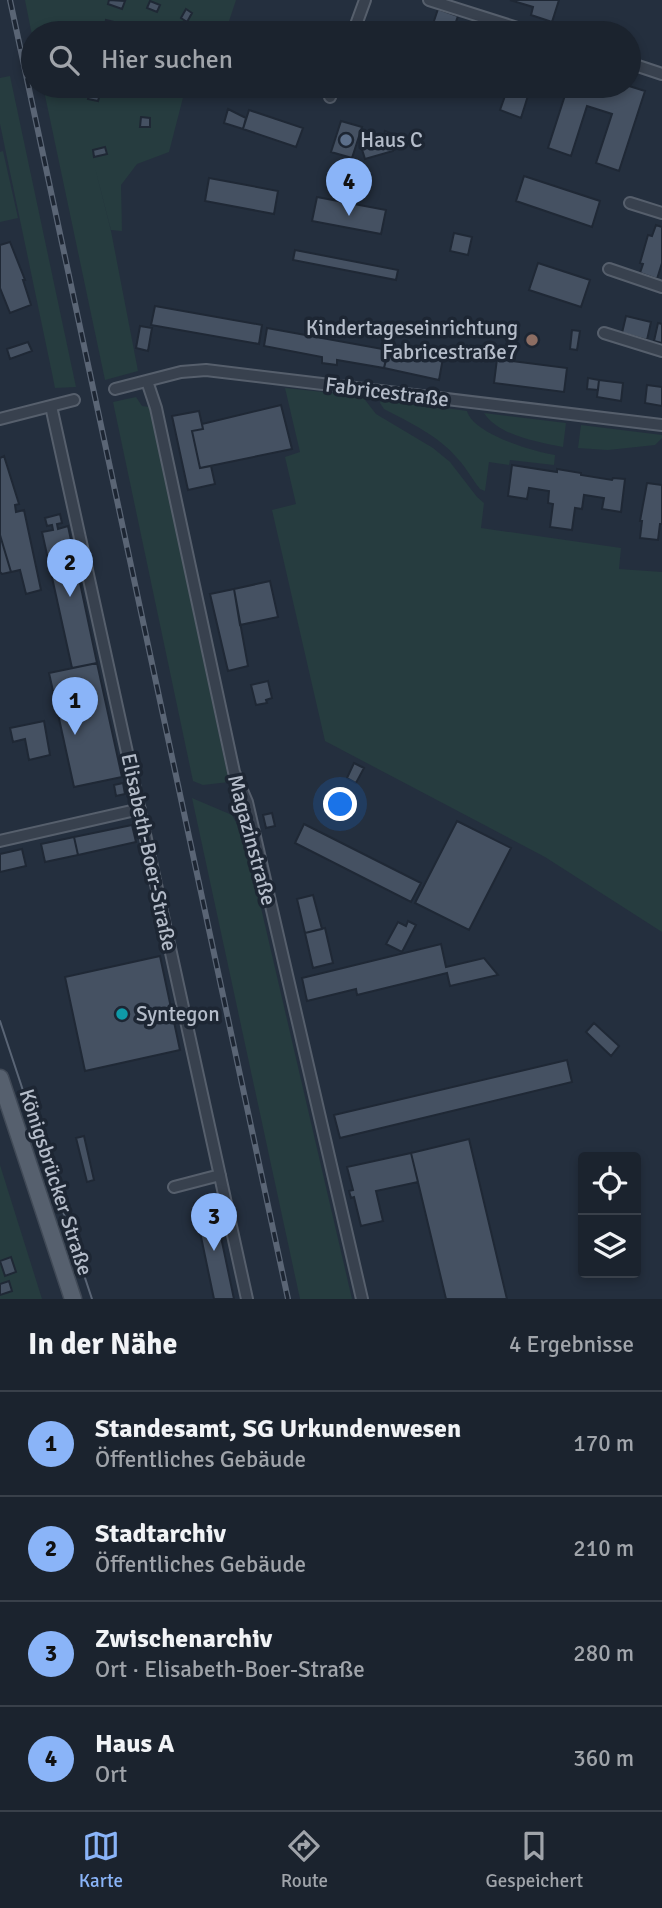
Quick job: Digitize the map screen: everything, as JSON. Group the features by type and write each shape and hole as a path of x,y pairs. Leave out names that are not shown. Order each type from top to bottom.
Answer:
{"main road":[{"name":"Königsbrücker Straße","path":"0,1078 5,1108 73,1299"}],"street":[{"path":"357,21 365,0"},
{"path":"429,0 495,21"},
{"path":"641,68 662,74"},
{"path":"629,203 662,213"},
{"path":"609,269 662,287"},
{"path":"604,333 662,351"},
{"name":"Fabricestraße","path":"115,389 181,372 206,370 662,425"},
{"name":"Magazinstraße","path":"148,381 233,772 247,802 362,1299"},
{"path":"0,419 74,400"},
{"name":"Elisabeth-Boer-Straße","path":"51,406 247,1299"},
{"path":"0,841 140,809"},
{"path":"174,1187 220,1175"}],"green space":[{"path":"25,0 236,0 229,21 29,21"},
{"path":"10,76 76,387 55,388 0,124 0,78"},
{"path":"46,98 183,98 169,152 137,164 121,185 122,231 111,230 94,164 111,231 138,371 105,380"},
{"path":"3,151 18,218 0,222 0,152"},
{"path":"285,388 362,396 376,414 433,448 450,462 484,503 481,528 621,548 619,569 662,572 662,932 545,857 325,741 272,510 296,504 285,457 300,452"},
{"path":"136,397 142,406 150,407 229,782 203,785 193,781 113,402"},
{"path":"381,399 467,411 480,427 492,434 520,446 555,455 554,465 510,460 509,465 489,462 485,491 480,489 450,450 423,430 384,409 380,403"},
{"path":"484,413 566,423 563,447 509,433"},
{"path":"581,425 662,435 662,438 655,445 608,450 578,448"},
{"path":"192,798 232,815 245,839 352,1299 300,1299"},
{"path":"0,1165 42,1299 0,1299"}],"building":[{"path":"109,0 125,1 122,9 108,4"},
{"path":"510,0 559,0 552,21 531,15 533,7"},
{"path":"150,1 160,5 157,12 147,8"},
{"path":"186,9 192,13 188,21 181,18"},
{"path":"438,9 458,16 456,21 434,21"},
{"path":"641,90 645,91 619,171 596,163 612,114 587,106 571,156 548,148 564,98 641,98"},
{"path":"504,98 527,98 521,118 500,110"},
{"path":"228,109 246,118 243,129 224,123"},
{"path":"249,110 303,128 296,147 243,129"},
{"path":"141,117 150,118 150,127 140,127"},
{"name":"Haus C","path":"341,121 362,127 352,158 331,152"},
{"path":"385,131 398,136 393,151 365,159 360,143 384,135"},
{"path":"105,147 107,154 94,157 93,150"},
{"path":"524,176 600,201 592,227 516,201"},
{"path":"209,178 278,191 274,214 205,201"},
{"path":"317,197 386,210 381,234 312,221"},
{"path":"656,225 662,227 662,263 657,279 640,273 648,235 652,236"},
{"path":"454,233 472,237 468,255 450,251"},
{"path":"10,242 25,280 31,305 10,313 0,288 0,245"},
{"path":"295,250 398,270 396,280 293,260"},
{"path":"538,263 590,280 581,307 529,290"},
{"path":"155,306 262,325 259,344 151,325"},
{"path":"626,316 651,322 647,340 622,333"},
{"path":"658,323 662,324 662,343 654,341"},
{"path":"140,326 152,328 148,351 136,348"},
{"path":"267,328 388,350 384,368 337,360 337,365 322,363 322,357 264,346"},
{"path":"572,330 580,331 577,350 570,349"},
{"path":"28,342 32,351 10,359 7,349"},
{"path":"402,350 443,358 439,380 384,368 388,352 402,354"},
{"path":"497,359 567,368 564,392 494,383"},
{"path":"588,378 599,380 598,390 587,389"},
{"path":"599,380 623,383 621,401 597,397"},
{"path":"647,385 662,387 662,406 645,403"},
{"path":"281,405 292,449 200,468 192,431 203,429 202,424"},
{"path":"199,411 203,429 192,431 200,468 211,466 215,484 188,490 172,416"},
{"path":"4,456 19,504 15,505 16,512 24,510 41,590 26,594 20,570 11,572 0,535 0,458"},
{"path":"512,465 557,472 557,469 612,480 625,479 621,512 602,509 604,498 584,495 582,509 575,508 572,530 550,527 553,504 548,503 549,491 529,488 527,499 508,496"},
{"path":"647,483 662,485 662,524 658,540 640,538 640,521"},
{"path":"60,514 62,523 57,524 58,529 68,526 97,663 72,668 42,532 53,530 52,525 47,526 45,518"},
{"path":"0,535 11,572 2,574 0,572"},
{"path":"270,581 278,617 240,625 234,589"},
{"path":"234,589 248,666 228,671 210,594"},
{"path":"97,663 122,777 74,787 49,673"},
{"path":"268,681 272,698 266,700 267,703 256,705 251,685"},
{"path":"44,721 50,755 29,760 25,739 13,742 10,728"},
{"path":"354,763 364,768 356,783 347,778"},
{"path":"123,783 125,794 116,796 114,785"},
{"path":"272,813 275,826 266,828 263,815"},
{"path":"457,821 511,848 469,930 415,903"},
{"path":"304,824 421,883 411,902 295,843"},
{"path":"132,825 136,842 78,855 74,837"},
{"path":"74,837 78,855 45,862 41,844"},
{"path":"22,849 26,866 0,872 0,854"},
{"path":"313,895 322,929 305,933 297,899"},
{"path":"408,921 416,925 402,952 386,944 398,922 406,926"},
{"path":"325,928 333,963 313,968 305,933"},
{"path":"441,944 446,967 484,958 498,975 450,986 447,973 357,995 356,989 307,1001 302,978"},
{"name":"Syntegon","path":"160,956 180,1050 85,1071 65,977"},
{"path":"594,1023 619,1046 611,1056 586,1032"},
{"path":"567,1060 572,1082 340,1138 334,1115"},
{"path":"84,1136 94,1180 87,1182 76,1138"},
{"path":"469,1139 507,1299 446,1299 411,1153"},
{"path":"411,1153 418,1182 376,1191 383,1221 361,1226 354,1197 351,1198 349,1191 353,1190 347,1167"},
{"path":"213,1199 234,1299 214,1299 194,1203"},
{"path":"11,1257 16,1272 5,1276 0,1261"},
{"path":"9,1281 12,1291 0,1295 0,1284"}],"tram line":[{"path":"0,1021 92,1299"}],"railway":[{"path":"10,0 21,51"},
{"path":"31,98 288,1299"}],"place":[{"name":"Haus C","path":"346,140"},
{"name":"Haus A","path":"349,216"},
{"name":"Kindertageseinrichtung Fabricestraße7","path":"532,340"},
{"name":"Stadtarchiv","path":"70,597"},
{"name":"Standesamt, SG Urkundenwesen","path":"75,735"},
{"name":"Syntegon","path":"122,1014"},
{"name":"Zwischenarchiv","path":"214,1251"}]}
